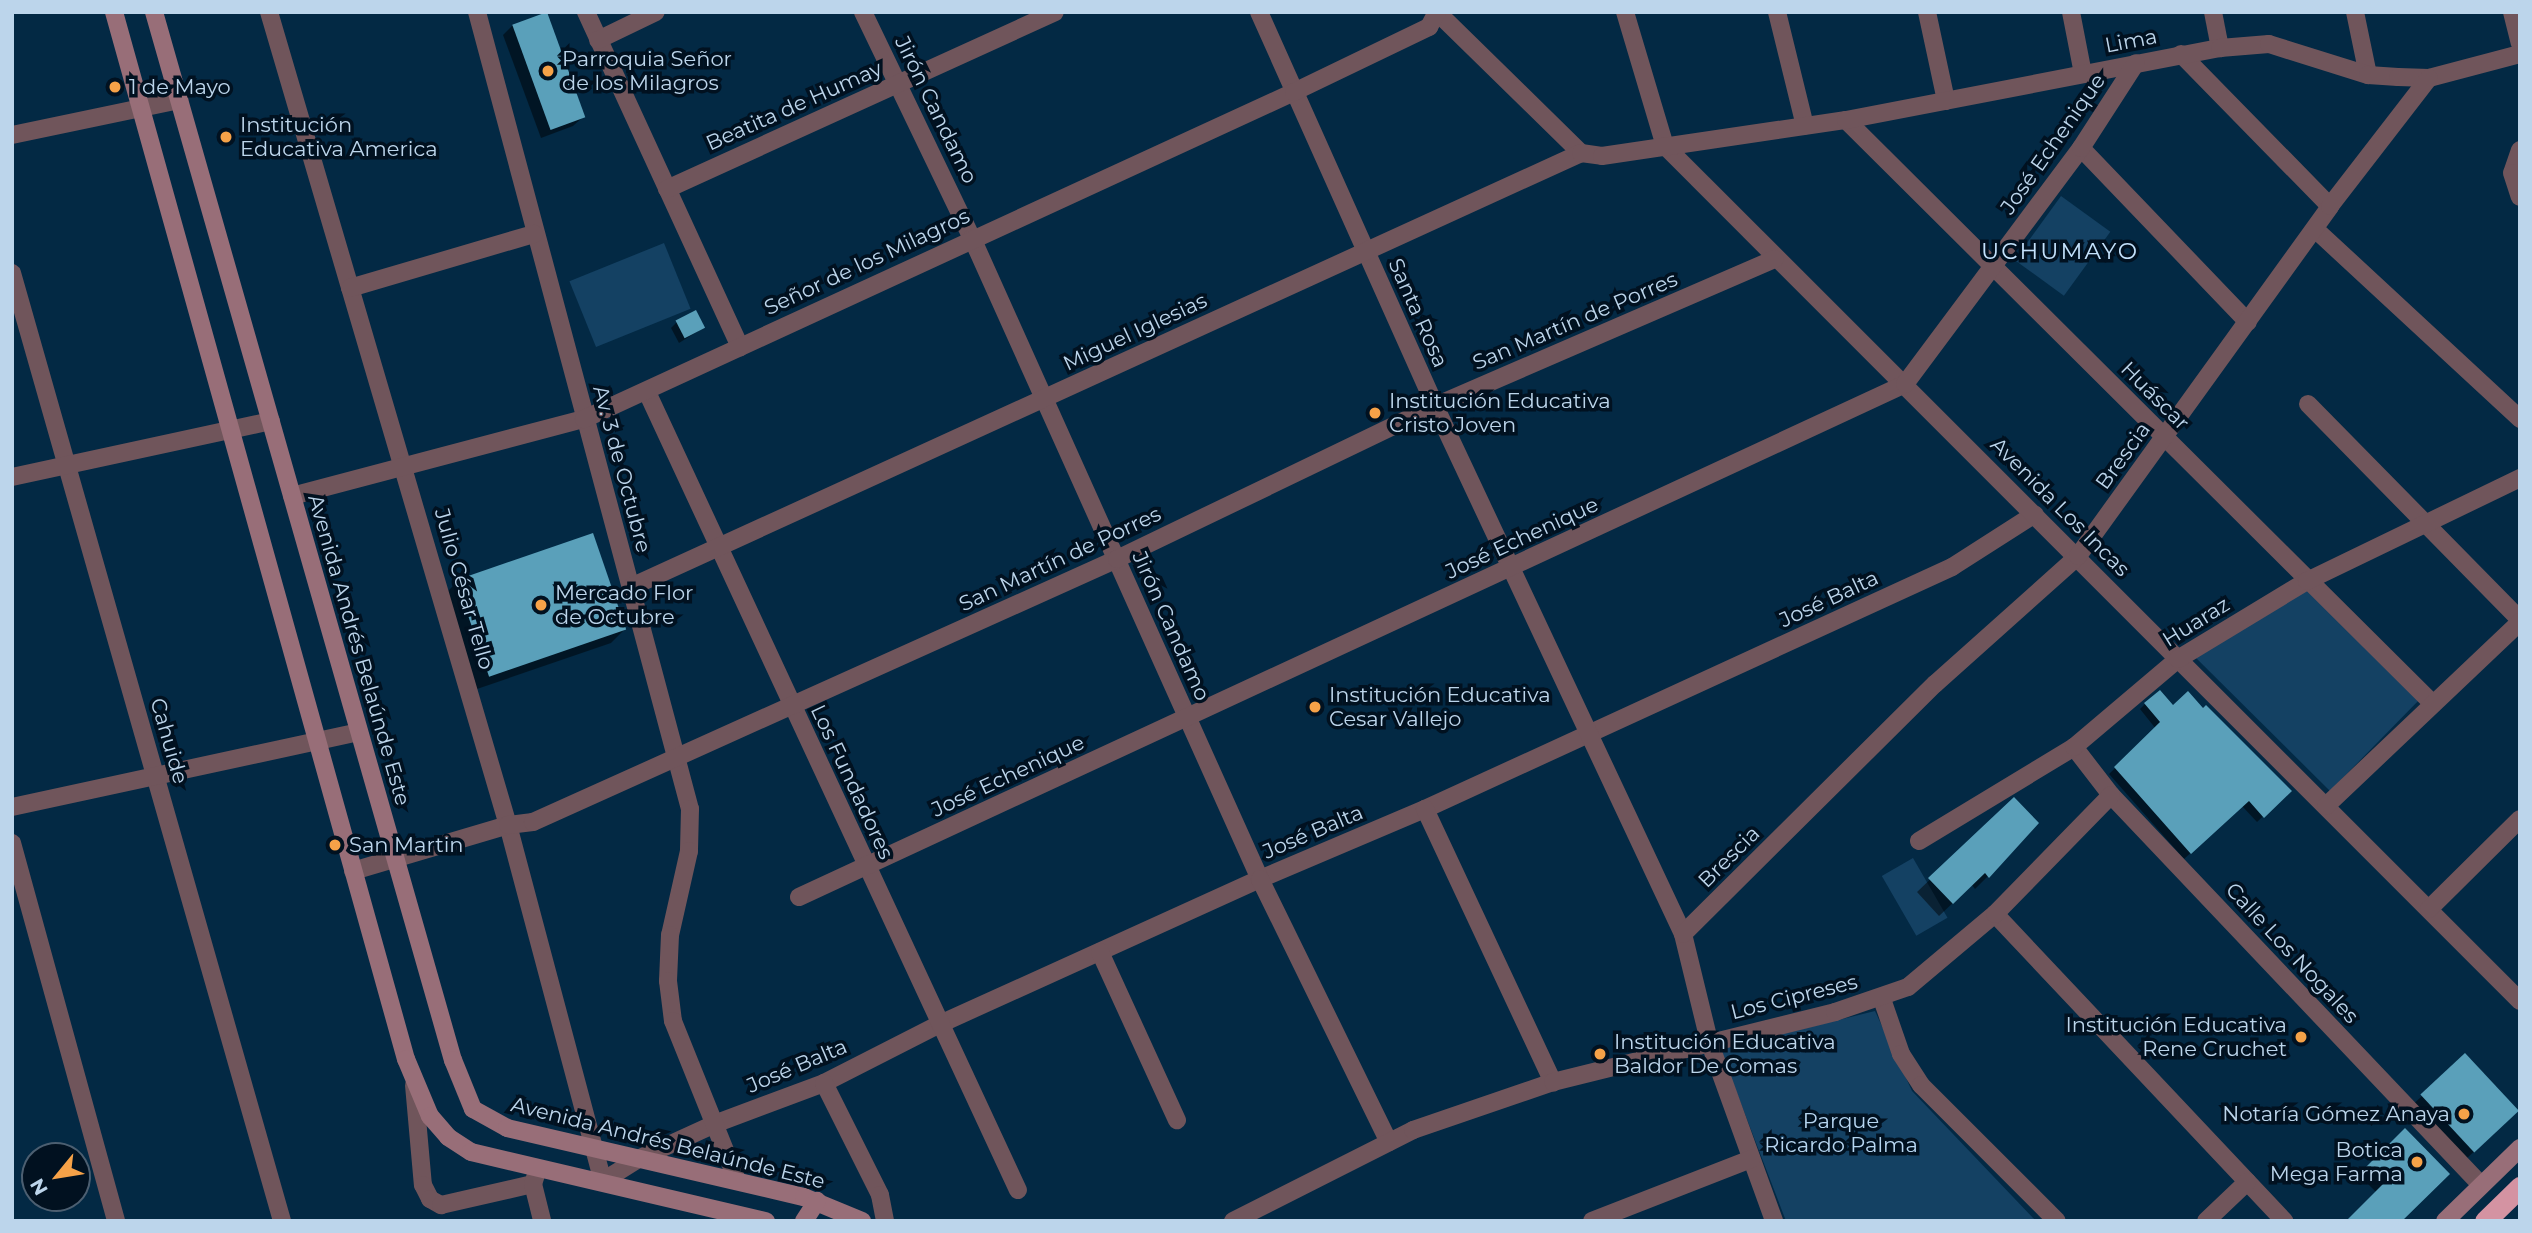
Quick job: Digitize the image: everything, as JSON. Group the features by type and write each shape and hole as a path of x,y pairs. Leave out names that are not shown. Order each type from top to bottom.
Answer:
{"highway":[{"path":"2485,1221 2520,1187"}],"street":[{"path":"114,12 414,1084 423,1185 430,1199 441,1205 535,1177"},
{"name":"Avenida Andrés Belaúnde Este","path":"154,12 453,1060 473,1109 507,1128 597,1148 636,1160 737,1180 817,1201 862,1221"},
{"name":"Julio César Tello","path":"269,12 405,467 508,825 597,1148 603,1181"},
{"name":"Av. 3 de Octubre","path":"477,12 534,234 690,809 689,851 670,936 668,981 673,1021 717,1123 737,1180"},
{"path":"586,12 740,347"},
{"path":"598,40 656,12"},
{"name":"Jirón Candamo","path":"863,12 972,238 1260,878 1389,1142"},
{"name":"Beatita de Humay","path":"667,189 1055,12"},
{"name":"Santa Rosa","path":"1259,12 1435,407 1513,567 1588,735 1683,934 1709,1041 1774,1221"},
{"path":"1437,12 1581,153"},
{"name":"Señor de los Milagros","path":"292,496 584,419 1294,92 1429,27 1437,12"},
{"name":"Avenida Los Incas","path":"1625,12 1665,146 1775,259 2078,556 2520,1001"},
{"path":"1777,12 1805,126"},
{"path":"1927,12 1946,101"},
{"path":"2071,12 2084,74"},
{"path":"2213,12 2220,48"},
{"path":"2355,12 2368,75"},
{"path":"2512,12 2520,43"},
{"name":"Lima","path":"1665,146 1846,120 2220,48 2269,44 2368,75 2429,78 2520,54"},
{"path":"2181,54 2330,206"},
{"name":"José Echenique","path":"799,897 1188,719 1905,384 2081,148 2136,63"},
{"name":"Brescia","path":"1683,934 1935,684 2078,556 2330,206 2429,78"},
{"path":"12,135 179,100"},
{"name":"Huáscar","path":"1846,120 2432,704"},
{"name":"Miguel Iglesias","path":"631,587 1581,153 1602,156 1665,146"},
{"path":"2081,148 2248,322"},
{"path":"2520,150 2512,173 2520,197"},
{"path":"2315,229 2520,419"},
{"path":"350,288 534,234"},
{"name":"San Martín de Porres","path":"353,871 508,825 533,822 1117,559 1435,407 1775,259"},
{"name":"Cahuide","path":"12,273 282,1221"},
{"name":"Los Fundadores","path":"647,392 1018,1190"},
{"path":"2308,404 2520,621 2326,806"},
{"path":"12,477 271,421"},
{"name":"Huaraz","path":"1919,841 2074,747 2178,659 2307,581 2520,478"},
{"name":"José Balta","path":"603,1181 636,1160 717,1123 824,1083 940,1024 1260,878 1425,809 1952,566 2035,514"},
{"path":"12,807 359,732"},
{"name":"Calle Los Nogales","path":"2074,747 2111,795 2481,1185"},
{"name":"Los Cipreses","path":"1233,1221 1413,1129 1553,1082 1882,999 1908,987 1995,914 2111,795"},
{"path":"1425,809 1553,1082"},
{"path":"2428,909 2520,819"},
{"path":"12,843 116,1221"},
{"path":"1995,914 2284,1221"},
{"path":"1100,952 1177,1120"},
{"path":"1882,999 1901,1054 1920,1085 2057,1221"},
{"path":"824,1083 880,1195 885,1221"},
{"path":"414,1084 448,1137 471,1152 535,1177 603,1181 765,1221"},
{"path":"2445,1221 2520,1148"},
{"path":"1592,1221 1751,1159"},
{"path":"535,1177 542,1221"},
{"path":"2206,1221 2247,1182"},
{"path":"804,1221 817,1201"}],"green space":[{"path":"2061,196 2110,232 2064,296 2015,260"},
{"path":"664,243 691,309 596,347 569,281"},
{"path":"2303,586 2421,698 2330,791 2192,654"},
{"path":"1913,858 1948,918 1916,936 1882,876"},
{"name":"Parque Ricardo Palma","path":"1875,1011 1912,1091 2036,1221 1786,1221 1720,1049"}],"building":[{"name":"Parroquia Señor de los Milagros","path":"547,12 585,117 551,130 512,25"},
{"path":"696,310 705,328 685,338 676,320"},
{"name":"Mercado Flor de Octubre","path":"593,533 626,629 489,677 456,580"},
{"path":"2160,690 2173,705 2188,691 2203,708 2206,705 2292,791 2264,818 2249,801 2191,854 2114,767 2160,722 2144,703"},
{"path":"2014,797 2039,823 1989,878 1985,873 1953,904 1928,878"},
{"path":"2465,1053 2519,1111 2474,1152 2420,1095"},
{"path":"2405,1128 2450,1174 2402,1221 2346,1221 2383,1184 2366,1167"}],"place":[{"name":"Parroquia Señor de los Milagros","path":"548,71"},
{"name":"1 de Mayo","path":"115,87"},
{"name":"Institución Educativa America","path":"226,137"},
{"name":"Institución Educativa Cristo Joven","path":"1375,413"},
{"name":"Mercado Flor de Octubre","path":"541,605"},
{"name":"Institución Educativa Cesar Vallejo","path":"1315,707"},
{"name":"San Martin","path":"335,845"},
{"name":"Institución Educativa Rene Cruchet","path":"2301,1037"},
{"name":"Institución Educativa Baldor De Comas","path":"1600,1054"},
{"name":"Notaría Gómez Anaya","path":"2464,1114"},
{"name":"Botica Mega Farma","path":"2417,1162"}],"district":[{"name":"UCHUMAYO","path":"2060,251"}]}
